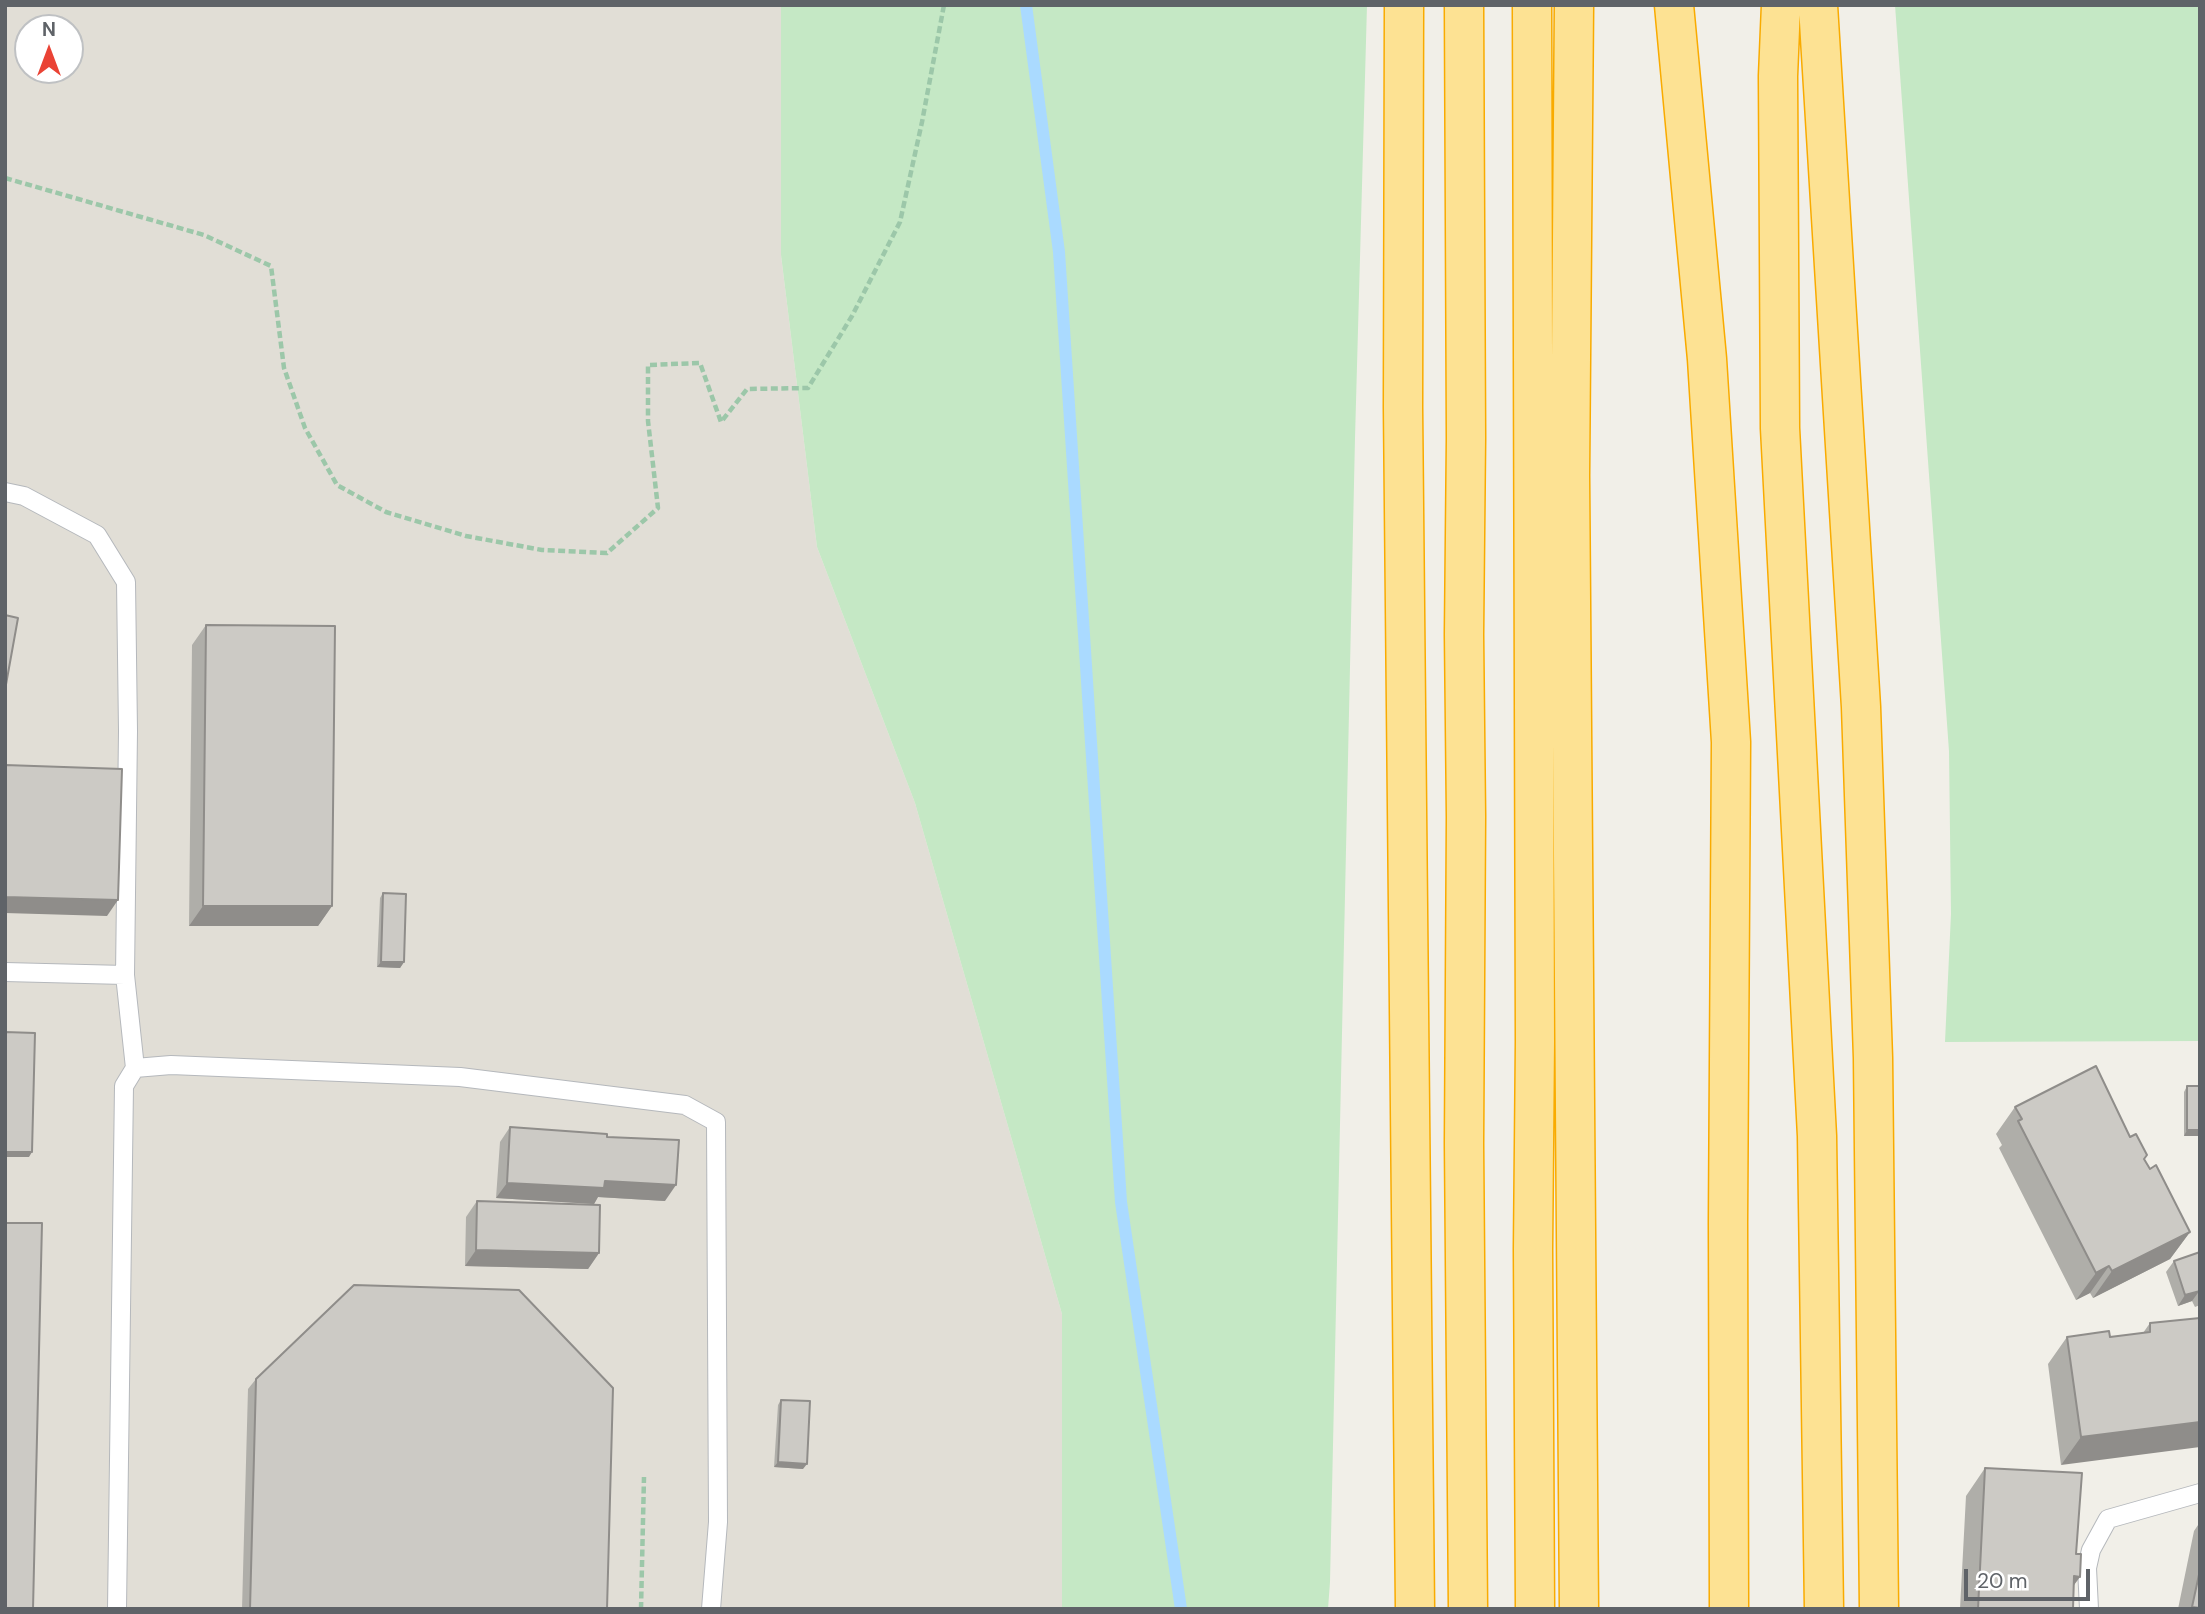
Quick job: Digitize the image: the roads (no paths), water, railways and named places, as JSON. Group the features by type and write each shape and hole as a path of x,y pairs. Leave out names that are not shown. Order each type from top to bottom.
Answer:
{"highway":[{"path":"1404,5 1403,407 1415,1609"},
{"path":"1464,5 1464,1143 1468,1609"},
{"path":"1532,5 1535,1609"},
{"path":"1574,5 1570,488 1579,1609"},
{"path":"1674,5 1707,359 1731,742 1729,1609"},
{"path":"1781,5 1778,76 1780,428 1817,1136 1824,1609"},
{"path":"1818,5 1862,721 1873,1058 1879,1609"}],"lane":[{"path":"5,492 24,496 97,535 125,582 128,731 125,975 135,1069 124,1086 117,1609"},
{"path":"5,972 125,975"},
{"path":"135,1069 171,1065 460,1077 685,1105 716,1122 718,1522 710,1609"},
{"path":"2089,1609 2087,1568 2091,1550 2108,1519 2200,1493"}],"waterway":[{"path":"1026,5 1059,252 1121,1202 1181,1609"}]}
